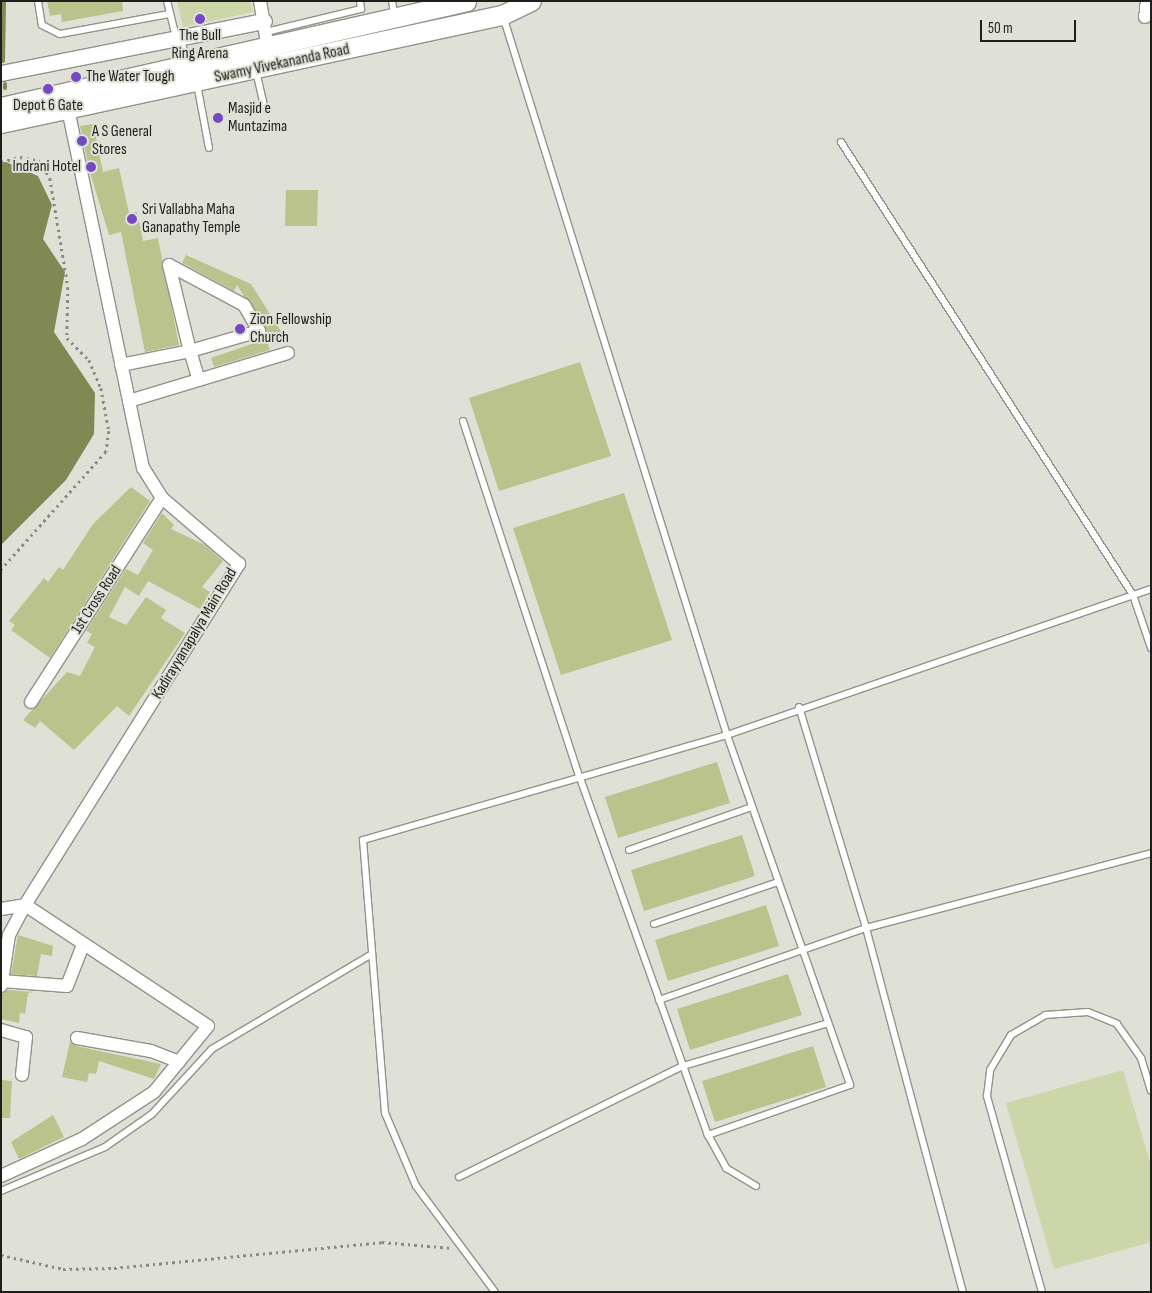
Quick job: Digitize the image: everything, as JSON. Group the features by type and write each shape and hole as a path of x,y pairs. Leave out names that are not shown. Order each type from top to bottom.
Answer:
{"main road":[{"name":"Swamy Vivekananda Road","path":"1,123 68,110 191,75 266,34 394,10 466,1"},
{"name":"Swamy Vivekananda Road","path":"1,106 191,75 256,70 502,15 531,1"}],"street":[{"path":"1,73 176,38 266,34 260,1"},
{"path":"1145,18 1147,1"},
{"path":"176,38 191,75"},
{"name":"Kadirayyanapalya Main Road","path":"25,904 239,564 162,498 143,468 68,110"},
{"path":"121,365 190,351 259,331 244,305 169,265 190,351 199,380"},
{"path":"129,401 288,353"},
{"name":"1st Cross Road","path":"31,702 162,498"},
{"path":"25,904 9,935 2,983 67,986 83,945"},
{"path":"1,909 25,904 83,945 208,1026 154,1092 82,1139 1,1176"},
{"path":"1,1030 26,1037 22,1075"},
{"path":"77,1038 151,1051 179,1062"}],"lane":[{"path":"38,1 42,25 60,34 169,14"},
{"path":"167,1 176,38"},
{"path":"266,34 361,10 360,1"},
{"path":"502,15 727,735 850,1085 708,1135"},
{"path":"256,70 264,105"},
{"path":"191,75 209,148"},
{"path":"841,142 1133,594 1151,648"},
{"path":"462,422 580,778 708,1135 726,1168 756,1186"},
{"path":"495,1292 416,1186 385,1113 363,840 727,735 799,707 1151,589"},
{"path":"799,707 866,928 963,1292"},
{"path":"629,850 752,807"},
{"path":"659,1000 866,928 1151,853"},
{"path":"654,924 778,882"},
{"path":"1,1191 105,1147 152,1114 212,1049 372,954"},
{"path":"1042,1292 988,1096 990,1070 1011,1035 1045,1015 1088,1012 1117,1024 1141,1058 1151,1090"},
{"path":"459,1177 683,1066 828,1023"}],"path":[{"path":"1,162 20,157 40,161 50,178 68,287 67,338 89,360 101,388 109,431 106,452 1,570"},
{"path":"1,1255 64,1269 114,1268 382,1242 453,1248 467,1254"}],"shaded area":[{"name":"The Bull Ring Arena","path":"177,1 250,1 253,12 183,27"},
{"path":"6,162 38,176 52,205 43,239 65,272 54,332 95,393 94,434 66,480 1,545 1,163"},
{"path":"1123,1070 1151,1166 1151,1242 1054,1269 1006,1103"}],"building":[{"path":"47,1 122,1 123,11 62,22 61,14 50,16"},
{"path":"93,124 103,172 119,168 129,213 137,212 143,241 158,238 179,345 145,352 121,232 109,235 89,169 80,126"},
{"path":"286,190 318,190 317,226 285,226"},
{"path":"186,255 251,284 282,333 271,339 237,285 234,291 182,263"},
{"path":"266,339 270,350 214,367 211,358"},
{"path":"580,362 611,456 499,491 469,398"},
{"path":"131,487 150,501 50,658 11,630 15,625 9,621 44,578 48,582 59,567 63,570 93,524"},
{"path":"624,493 672,640 561,675 513,528"},
{"path":"162,513 174,525 171,529 205,545 223,561 202,587 210,592 200,609 148,581 139,596 125,587 109,617 126,625 146,597 166,610 161,618 185,633 129,716 117,706 74,750 40,721 35,728 23,720 67,672 80,676 95,647 87,643 92,634 86,631 126,569 138,575 153,550 143,543"},
{"path":"717,762 730,803 618,838 605,797"},
{"path":"742,835 755,876 644,911 631,870"},
{"path":"766,905 779,946 668,981 655,940"},
{"path":"18,935 53,946 52,956 41,954 37,976 11,974"},
{"path":"788,974 802,1015 690,1050 677,1009"},
{"path":"8,990 33,992 28,993 25,1014 20,1013 19,1023 1,1019 2,994"},
{"path":"70,1042 76,1046 161,1064 154,1079 99,1061 96,1074 89,1073 87,1082 62,1077"},
{"path":"813,1046 826,1087 715,1122 702,1081"},
{"path":"1,1080 12,1081 10,1118 1,1118"},
{"path":"53,1115 64,1137 19,1159 11,1142"}],"waterway":[{"path":"3,61 4,1"}],"place":[{"name":"The Bull Ring Arena","path":"200,19"},
{"name":"The Water Tough","path":"76,77"},
{"name":"Depot 6 Gate","path":"48,89"},
{"name":"Masjid e Muntazima","path":"218,118"},
{"name":"A S General Stores","path":"82,141"},
{"name":"Indrani Hotel","path":"91,167"},
{"name":"Sri Vallabha Maha Ganapathy Temple","path":"132,219"},
{"name":"Zion Fellowship Church","path":"240,329"}]}
